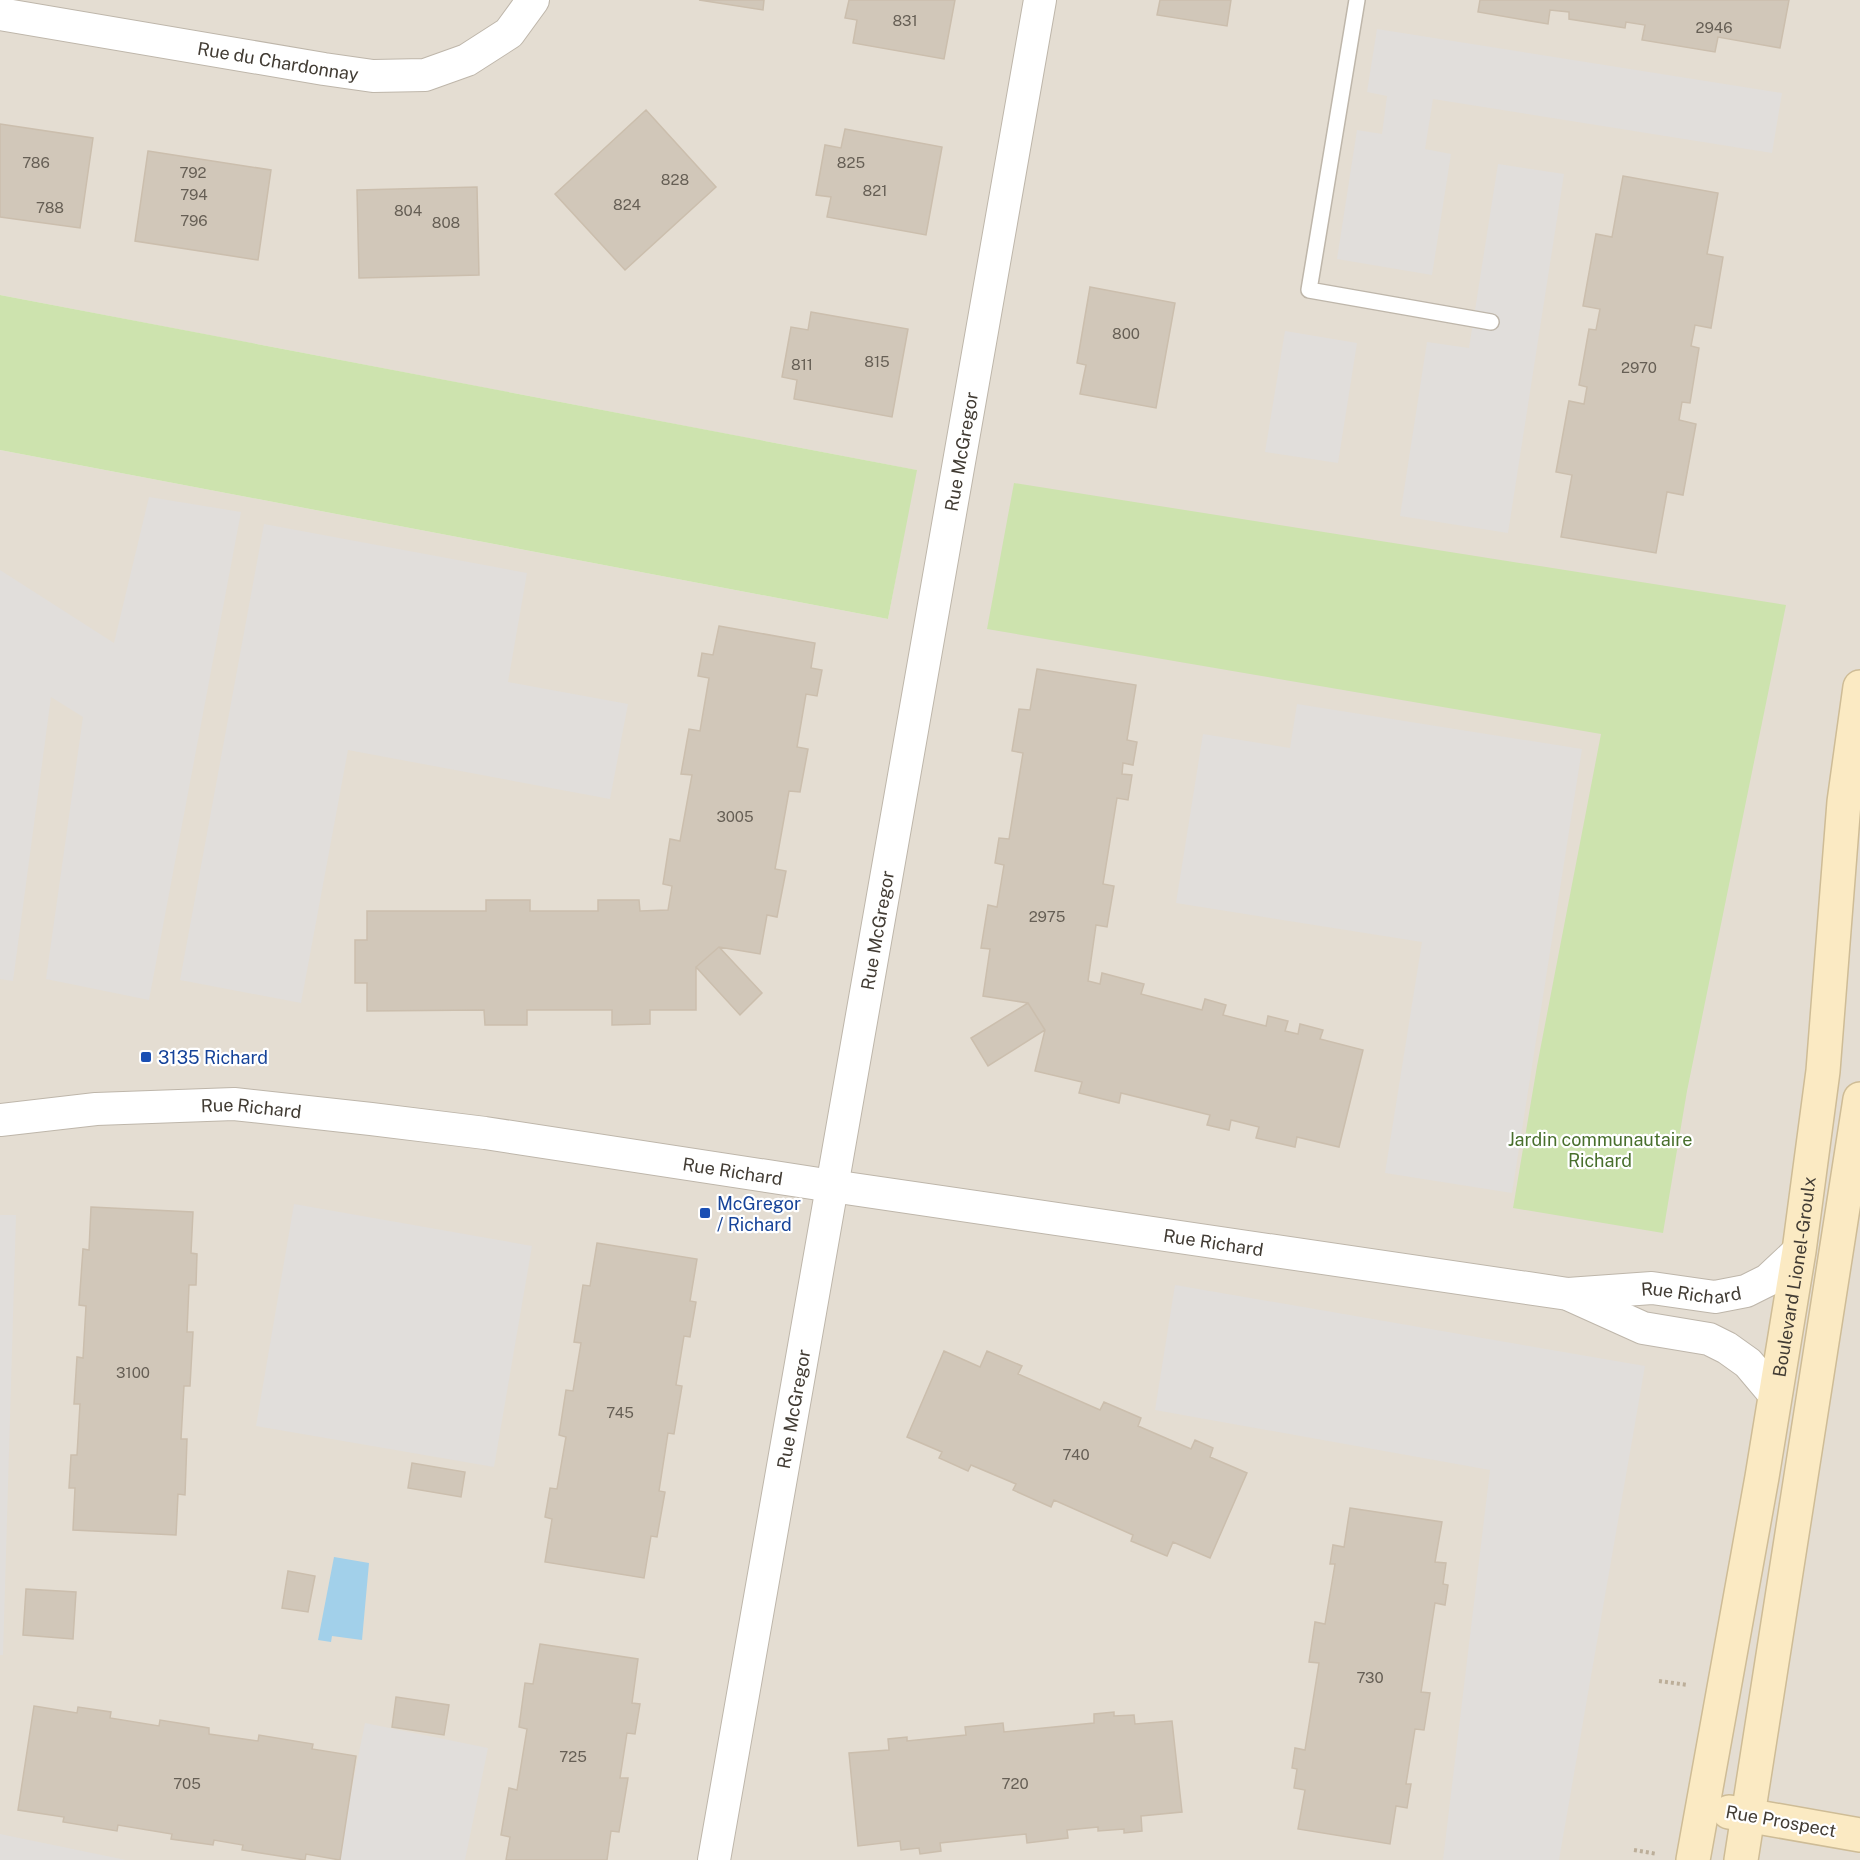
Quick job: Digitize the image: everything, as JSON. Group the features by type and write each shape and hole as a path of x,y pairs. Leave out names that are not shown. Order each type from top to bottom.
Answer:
{"main road":[{"name":"Boulevard Lionel-Groulx","path":"1693,1860 1762,1478 1799,1251 1823,1071 1844,801 1860,687"},
{"name":"Boulevard Lionel-Groulx","path":"1741,1860 1860,1099"},
{"name":"Rue Prospect","path":"1703,1808 1860,1835"}],"street":[{"name":"Rue du Chardonnay","path":"0,14 324,69 373,76 425,75 467,60 508,33 533,0"},
{"name":"Rue McGregor","path":"714,1860 1040,0"},
{"name":"Rue Richard","path":"0,1120 96,1109 234,1104 371,1119 485,1133 1568,1294 1652,1288 1715,1297 1746,1292 1768,1280 1799,1251"},
{"name":"Rue Richard","path":"1568,1294 1643,1329 1708,1339 1727,1348 1748,1363 1775,1395"}],"lane":[{"path":"1357,0 1309,290 1491,322"}],"shaded area":[{"path":"0,0 1860,0 1860,1860 0,1860 0,450 888,619 916,470 0,295"},
{"path":"1377,29 1782,93 1772,153 1433,99 1425,149 1451,154 1432,275 1337,259 1357,130 1382,134 1387,96 1367,92"},
{"path":"1498,164 1564,174 1508,533 1400,516 1427,342 1469,348"},
{"path":"1285,331 1357,343 1338,463 1265,452"},
{"path":"149,497 241,512 149,1000 46,979 83,717 51,697 13,981 0,979 0,570 114,643"},
{"path":"264,524 527,573 508,682 628,704 610,799 348,750 301,1003 180,980"},
{"path":"1297,704 1582,749 1512,1193 1385,1173 1422,942 1176,903 1203,734 1290,748"},
{"path":"294,1204 532,1246 494,1467 256,1426"},
{"path":"0,1215 16,1215 3,1655 0,1655"},
{"path":"1175,1285 1645,1366 1559,1860 1443,1860 1490,1470 1155,1410"},
{"path":"365,1723 488,1748 465,1860 337,1860"},
{"path":"0,1834 126,1860 0,1860"}],"green space":[{"path":"0,295 917,470 888,619 0,450"},
{"name":"Jardin communautaire Richard","path":"1014,483 1786,605 1687,1091 1663,1233 1513,1208 1537,1066 1601,734 987,629"}],"water":[{"path":"334,1557 369,1563 362,1640 332,1636 331,1642 318,1640"}],"building":[{"path":"699,0 764,0 763,10"},
{"path":"849,0 955,0 944,59 853,43 857,20 845,18"},
{"path":"1160,0 1231,0 1227,26 1157,15"},
{"path":"1480,0 1789,0 1780,48 1718,37 1715,52 1642,40 1645,25 1626,22 1625,28 1569,19 1569,12 1550,10 1548,24 1478,12"},
{"path":"646,110 716,187 625,270 555,194"},
{"path":"0,124 93,138 80,228 0,217"},
{"path":"845,129 942,147 926,235 827,217 831,197 816,195 825,145 841,148"},
{"path":"148,151 271,170 258,260 135,241"},
{"path":"1623,176 1718,193 1707,254 1723,257 1711,328 1695,325 1691,346 1699,348 1690,403 1682,402 1679,420 1696,424 1683,495 1667,492 1656,553 1561,537 1572,475 1556,472 1569,401 1584,404 1587,387 1579,385 1589,329 1596,330 1600,309 1583,306 1596,234 1612,237"},
{"path":"477,187 479,275 359,278 357,190"},
{"path":"1090,287 1175,303 1156,408 1080,394 1086,365 1077,363"},
{"path":"811,312 908,329 892,417 794,399 797,380 782,377 791,327 808,330"},
{"path":"719,626 815,643 811,668 822,670 817,696 806,694 797,747 808,749 800,792 789,791 775,869 786,871 777,917 767,915 760,954 719,947 696,967 696,1010 650,1010 650,1024 612,1025 612,1010 527,1010 527,1025 485,1025 484,1010 367,1011 367,983 355,983 355,940 367,940 367,911 486,911 486,900 530,900 530,911 598,911 598,900 639,900 640,911 668,910 672,886 663,884 670,839 680,841 692,775 681,774 689,729 700,731 709,678 698,676 702,653 713,655"},
{"path":"1037,669 1136,685 1127,740 1137,742 1133,765 1123,763 1122,774 1132,775 1128,800 1117,798 1103,884 1114,886 1107,927 1096,925 1088,981 1100,984 1102,973 1144,984 1141,994 1202,1010 1205,999 1226,1005 1223,1015 1266,1026 1268,1016 1288,1021 1285,1031 1298,1034 1300,1024 1323,1030 1320,1039 1363,1050 1339,1147 1297,1137 1295,1147 1256,1138 1259,1127 1231,1120 1229,1130 1207,1125 1210,1115 1121,1093 1119,1103 1079,1093 1082,1082 1035,1071 1045,1030 1028,1003 983,996 990,949 981,948 988,905 997,907 1004,865 995,863 999,838 1009,839 1023,753 1012,751 1019,709 1030,710"},
{"path":"719,947 762,993 740,1015 696,967"},
{"path":"1028,1003 1045,1030 988,1066 971,1038"},
{"path":"91,1207 193,1212 191,1253 197,1254 196,1285 189,1285 187,1332 193,1332 190,1386 184,1386 181,1439 187,1439 185,1495 178,1494 176,1535 73,1530 75,1488 69,1488 71,1455 77,1455 80,1404 74,1404 77,1357 83,1358 86,1306 79,1305 83,1249 89,1250"},
{"path":"597,1243 697,1259 690,1301 696,1302 690,1337 684,1336 676,1385 682,1386 674,1434 668,1433 659,1491 665,1492 657,1537 651,1536 644,1578 545,1562 552,1519 545,1517 550,1488 557,1489 566,1437 559,1435 566,1390 573,1391 581,1343 574,1342 583,1285 590,1286"},
{"path":"944,1351 980,1367 987,1351 1022,1366 1018,1374 1100,1410 1104,1402 1141,1418 1138,1426 1191,1449 1195,1440 1213,1448 1210,1457 1247,1473 1210,1558 1173,1542 1167,1556 1131,1541 1133,1535 1054,1500 1051,1507 1013,1490 1016,1484 971,1465 968,1471 939,1458 942,1452 907,1437"},
{"path":"412,1463 465,1472 461,1497 408,1488"},
{"path":"1350,1508 1442,1522 1435,1562 1446,1563 1443,1584 1448,1585 1445,1605 1435,1603 1421,1692 1430,1693 1424,1730 1415,1729 1406,1784 1411,1784 1407,1808 1396,1806 1390,1844 1298,1829 1305,1790 1294,1788 1297,1769 1292,1768 1295,1748 1305,1750 1319,1663 1309,1662 1315,1622 1325,1624 1335,1564 1330,1564 1333,1545 1344,1547"},
{"path":"288,1571 315,1576 308,1612 282,1608"},
{"path":"26,1589 76,1592 73,1639 23,1635"},
{"path":"540,1644 638,1659 632,1703 640,1704 635,1734 627,1733 620,1778 628,1778 619,1832 611,1831 607,1860 506,1860 510,1837 501,1835 509,1788 517,1790 527,1729 519,1727 525,1683 533,1684"},
{"path":"396,1697 449,1705 444,1735 392,1727"},
{"path":"34,1706 77,1713 78,1707 111,1712 110,1718 159,1726 160,1720 209,1728 209,1734 258,1741 259,1735 313,1744 312,1749 356,1756 340,1860 306,1854 305,1860 242,1850 243,1845 214,1840 213,1845 171,1839 172,1834 118,1825 117,1831 63,1822 64,1817 18,1810"},
{"path":"1114,1712 1114,1716 1134,1715 1135,1724 1172,1721 1182,1812 1141,1816 1142,1831 1124,1833 1124,1829 1098,1831 1098,1827 1067,1830 1068,1838 1027,1843 1026,1834 940,1843 941,1851 920,1854 919,1848 901,1850 900,1841 858,1846 849,1753 889,1750 888,1739 907,1737 907,1741 966,1735 965,1727 1003,1723 1004,1732 1094,1723 1094,1714"}],"place":[{"name":"3135 Richard","path":"146,1057"},
{"name":"McGregor / Richard","path":"705,1213"}]}
